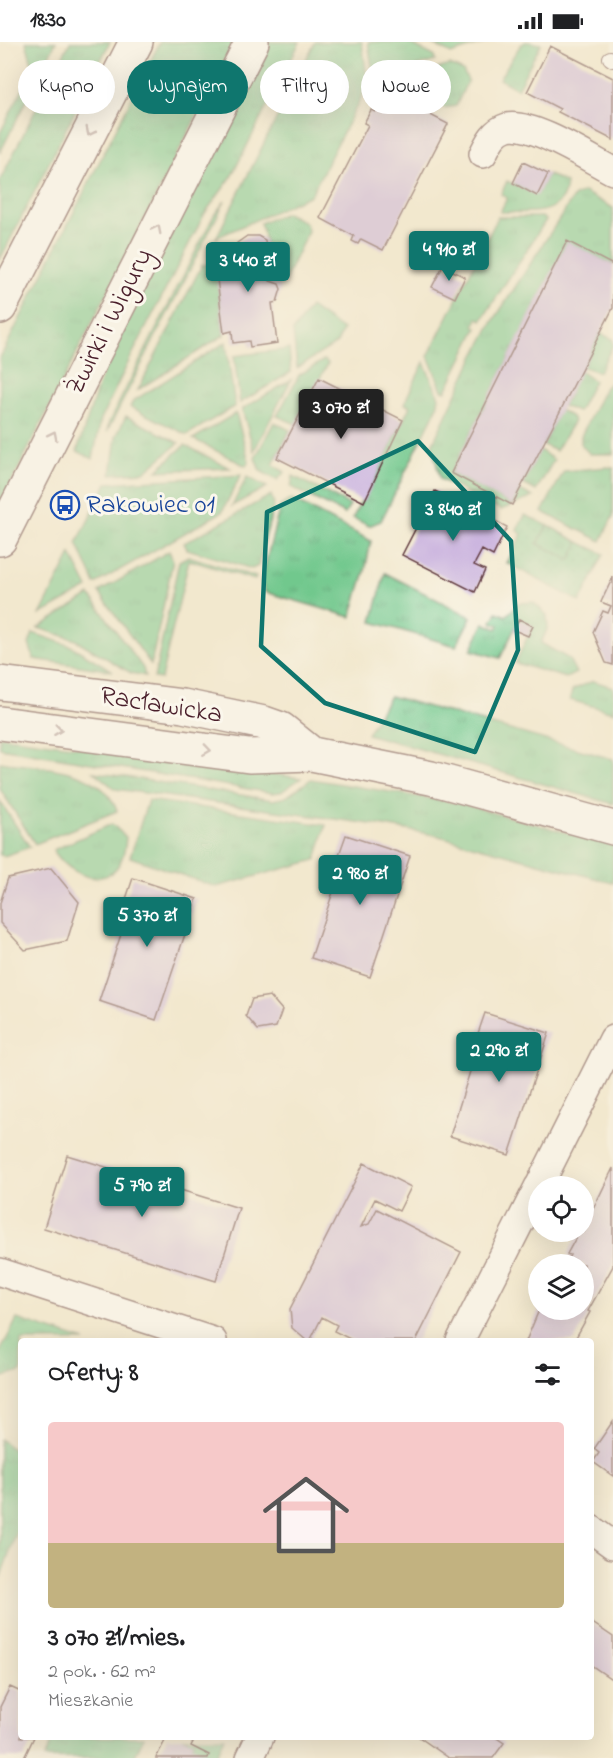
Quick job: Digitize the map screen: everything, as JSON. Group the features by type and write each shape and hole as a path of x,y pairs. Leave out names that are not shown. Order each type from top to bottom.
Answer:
{"street":[{"path":"0,308 136,42"},
{"name":"Żwirki i Wigury","path":"0,539 252,42"},
{"path":"483,153 495,134 508,127 518,126 536,132 613,171"},
{"name":"Racławicka","path":"0,683 183,706 264,723 281,729 312,754"},
{"name":"Racławicka","path":"0,723 249,756 312,754 431,778 613,828"},
{"path":"544,1176 613,1039"},
{"path":"462,1338 528,1208"},
{"path":"0,1272 204,1338"},
{"path":"594,1531 613,1545"},
{"path":"250,1758 259,1740"}],"highlighted area":[{"path":"418,441 511,541 518,650 475,752 325,703 261,646 267,512"}],"green space":[{"path":"26,42 56,42 47,60 31,60"},
{"path":"70,42 110,42 101,60 61,60"},
{"path":"160,42 234,42 225,60 151,60"},
{"path":"268,42 300,42 291,60 260,60 260,114 263,114 230,179 205,213 130,359 101,419 93,459 77,451 105,365 232,114 248,114 248,82"},
{"path":"315,42 362,42 365,60 361,60 361,98 311,195 216,238 279,114 349,114 349,60 306,60"},
{"path":"368,42 407,42 434,56 435,60 371,60"},
{"path":"429,42 488,42 451,54"},
{"path":"526,42 541,44 517,89 499,79 521,44"},
{"path":"451,65 463,71 468,80 456,106 451,107"},
{"path":"18,98 20,114 0,153 0,133"},
{"path":"127,107 127,114 198,114 0,505 0,358"},
{"path":"33,114 74,114 0,260 0,180"},
{"path":"548,174 566,183 564,195 558,203 542,211 500,212 507,198 501,194 507,181 537,195"},
{"path":"584,192 613,208 613,265 567,242 451,473 512,505 520,490 533,497 501,510 440,479 432,445 492,323 574,196"},
{"path":"225,201 107,432 109,422 214,215"},
{"path":"286,213 306,223 308,231 284,282 280,277 269,275 265,240 260,223"},
{"path":"498,217 542,217 546,220 482,320 478,318 474,326 477,328 446,391 442,390 428,356"},
{"path":"215,264 224,335 138,390 202,265"},
{"path":"310,307 343,330 337,343 297,368 293,331"},
{"path":"600,333 612,339 613,345 599,372 583,367"},
{"path":"226,342 235,406 187,435 130,407 133,401"},
{"path":"289,349 291,372 240,403 234,356"},
{"path":"324,360 328,363 296,424 277,416 299,375"},
{"path":"424,362 439,397 437,408 381,521 369,526 353,518 361,501 364,501 410,406 405,404 407,397"},
{"path":"580,371 594,381 578,412 563,406"},
{"path":"291,380 254,451 242,409"},
{"path":"613,381 613,454 590,454 581,445 581,436 605,387"},
{"path":"560,410 572,417 574,421 556,451 543,445"},
{"path":"236,413 249,461 246,466 193,439"},
{"path":"126,416 179,443 144,472 111,474 116,437"},
{"path":"274,422 290,430 273,465 285,472 277,480 260,471 255,458"},
{"path":"185,445 230,468 156,471"},
{"path":"540,450 554,460 536,491 523,484"},
{"path":"613,468 613,516 601,541 542,512 564,471"},
{"path":"241,475 222,512 95,584 77,543 107,483"},
{"path":"293,476 350,505 345,514 291,487"},
{"path":"247,477 267,487 232,506"},
{"path":"271,495 274,504 258,566 252,569 187,549 184,543"},
{"path":"291,499 371,541 365,571 351,617 265,592 261,582 280,506"},
{"path":"525,515 547,525 538,544 570,560 579,542 604,554 580,602 507,563 522,534 517,530"},
{"path":"547,525 579,542 571,560 537,544"},
{"path":"169,551 173,560 151,665 99,592"},
{"path":"71,554 88,588 40,615"},
{"path":"188,556 256,577 255,580 189,560 161,679 154,678 179,561"},
{"path":"385,573 471,617 456,646 372,622"},
{"path":"90,595 143,668 145,676 131,673 76,640 38,628"},
{"path":"533,602 547,615 548,627 541,643 569,659 576,673 566,678 515,663 533,626 519,620 500,658 471,650 484,623 497,629 499,625 492,622 497,612 506,616 519,603"},
{"path":"33,633 71,646 113,671 34,659 29,644"},
{"path":"593,681 613,687 613,712 570,700 572,690"},
{"path":"390,696 613,759 613,804 367,734"},
{"path":"0,736 301,778 281,792 272,793 0,748"},
{"path":"0,762 51,768 84,777 98,785 109,796 117,811 35,844 0,789"},
{"path":"94,772 273,800 286,797 311,779 458,803 613,845 613,883 435,835 115,789"},
{"path":"148,800 326,825 316,860 216,887 130,857"},
{"path":"0,801 30,847 4,856 0,855"},
{"path":"112,824 126,837 123,855 117,867 109,875 98,878 75,871 53,850"},
{"path":"17,1319 76,1338 18,1338 18,1373 0,1378 0,1352"},
{"path":"0,1439 18,1454 18,1528 0,1579"},
{"path":"53,1740 143,1740 134,1758 44,1758"},
{"path":"189,1740 223,1740 215,1758 208,1758 209,1755 191,1746 193,1742"}],"building":[{"path":"550,46 613,78 613,140 558,112 560,109 527,92"},
{"path":"369,114 429,114 448,124 383,250 361,239 358,244 352,241 354,236 320,218 368,125 364,123"},
{"path":"523,162 548,174 537,196 513,183"},
{"path":"247,236 258,236 265,240 270,281 279,284 281,289 277,302 272,303 277,343 250,347 249,341 233,343 232,331 224,333 215,264 224,263 222,251 238,249 237,243"},
{"path":"567,241 613,265 613,308 512,505 451,473"},
{"path":"443,266 465,277 455,298 432,287"},
{"path":"319,378 403,420 364,502 277,458"},
{"path":"435,491 456,501 452,509 483,524 486,516 507,527 493,556 482,550 474,565 485,570 475,592 402,555"},
{"path":"613,577 613,665 606,663 593,632 603,611 608,613 611,606 601,602"},
{"path":"519,619 533,626 528,636 514,630"},
{"path":"346,835 410,856 370,977 311,958 341,868 335,866"},
{"path":"51,868 79,902 67,941 25,950 0,923 0,903 8,878"},
{"path":"133,878 197,899 156,1020 99,1001 129,910 123,908"},
{"path":"270,996 282,1010 276,1027 258,1030 246,1016 252,999"},
{"path":"485,1013 549,1033 509,1155 450,1136 472,1065 465,1063 468,1054 475,1056 479,1044 475,1042"},
{"path":"67,1155 239,1208 216,1281 44,1228"},
{"path":"364,1163 411,1187 399,1211 375,1199 361,1227 369,1224 377,1209 461,1252 418,1338 348,1338 334,1331 337,1325 322,1317 312,1338 304,1338 292,1328 290,1309"},
{"path":"613,1168 613,1266 594,1300 594,1254 567,1254 574,1242 594,1242 594,1207"},
{"path":"535,1320 586,1320 576,1338 527,1338"},
{"path":"613,1421 613,1476 594,1463 599,1453 594,1449"},
{"path":"594,1624 613,1637 613,1680 594,1667"},
{"path":"10,1687 18,1691 18,1740 33,1740 24,1758 0,1758 0,1707"},
{"path":"165,1740 189,1740 193,1742 191,1746 209,1755 208,1758 156,1758"},
{"path":"423,1740 500,1740 504,1743 493,1758 449,1758"}],"place":[{"name":"Rakowiec 01","path":"65,505"}]}
